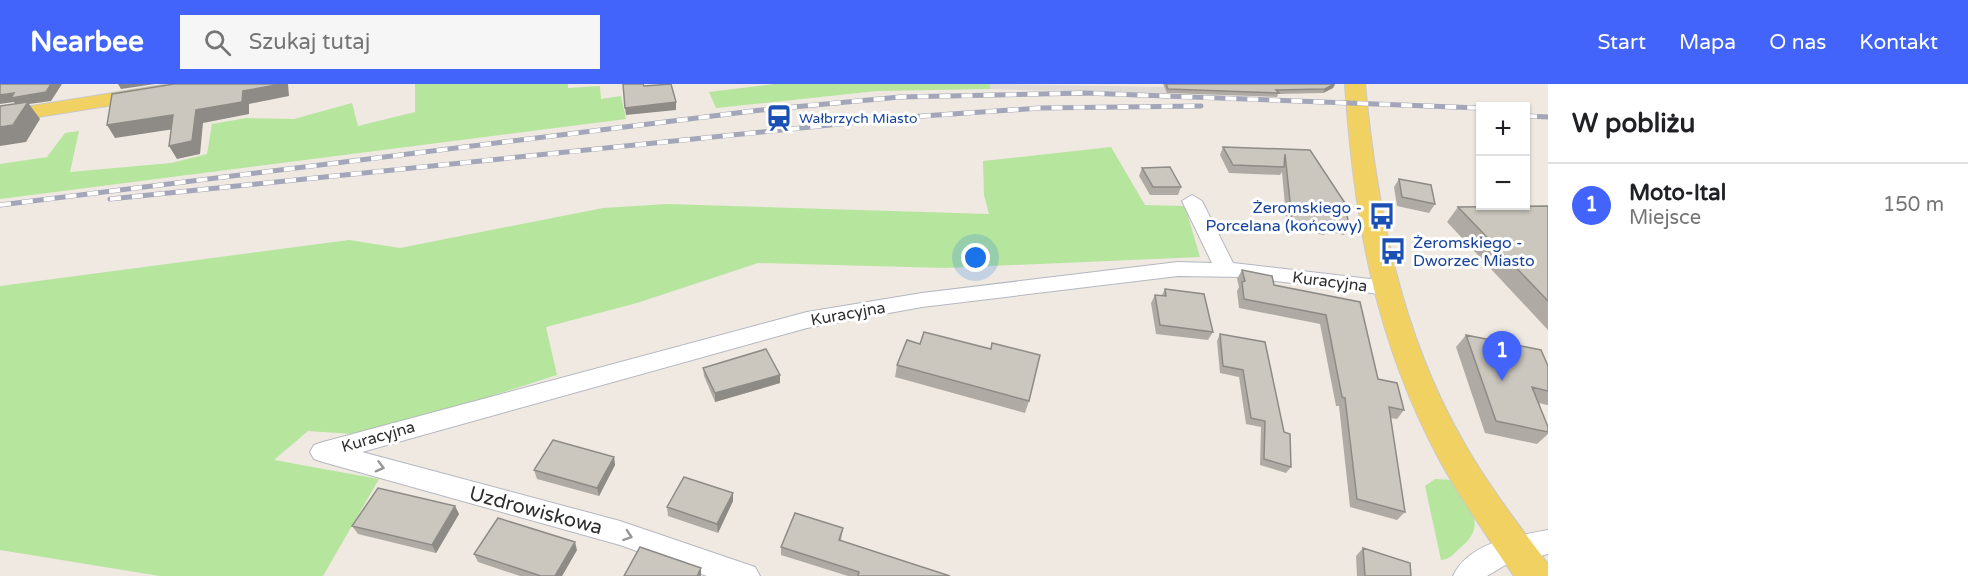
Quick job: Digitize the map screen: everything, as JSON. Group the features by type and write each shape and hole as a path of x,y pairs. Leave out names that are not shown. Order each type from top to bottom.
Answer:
{"main road":[{"path":"0,117 208,84"},
{"path":"1355,84 1365,190 1387,288 1407,357 1441,432 1468,479 1533,556"}],"street":[{"path":"1192,201 1225,268"},
{"name":"Kuracyjna","path":"323,452 807,320 922,300 1178,269 1225,268 1387,288"},
{"name":"Uzdrowiskowa","path":"323,452 620,533 746,576"},
{"path":"1468,576 1476,566 1533,556"}],"green space":[{"path":"415,84 568,84 568,88 600,86 601,99 621,96 626,119 0,199 0,164 47,157 65,133 79,131 70,172 171,163 207,154 212,124 246,118 294,119 352,103 358,126 415,112"},
{"path":"774,84 990,84 990,89 877,91 716,108 709,92"},
{"path":"1111,147 1145,205 1185,206 1200,257 945,268 758,263 637,303 546,327 557,375 369,435 308,431 274,460 379,479 323,576 160,576 0,550 0,286 349,240 400,248 603,208 667,204 989,214 984,195 983,161"},
{"path":"1435,479 1453,480 1470,507 1475,523 1469,539 1452,556 1441,560 1425,486"}],"shaded area":[{"path":"990,84 1165,87 1168,94 990,89"}],"building":[{"path":"0,84 51,84 46,92 11,98 14,93 0,95"},
{"path":"174,84 282,84 243,91 242,102 196,110 192,141 169,146 173,115 107,125 112,94"},
{"path":"623,84 643,84 644,86 671,84 676,102 625,108"},
{"path":"1166,84 1334,84 1325,89 1276,90 1279,93 1168,89"},
{"path":"28,102 13,125 0,127 0,106"},
{"path":"1223,147 1310,150 1345,203 1349,227 1328,223 1328,227 1292,220 1285,154 1284,167 1233,165"},
{"path":"1170,167 1181,187 1153,187 1142,168"},
{"path":"1399,179 1431,185 1435,204 1402,197"},
{"path":"1530,206 1548,206 1548,301 1458,207 1476,207 1476,210 1530,210"},
{"path":"1242,270 1272,276 1274,285 1360,302 1378,379 1397,383 1404,410 1389,407 1405,512 1357,499 1345,398 1342,397 1326,315 1244,299 1242,282 1245,281"},
{"path":"1165,289 1204,294 1213,332 1160,325 1155,295 1166,296"},
{"path":"924,332 991,349 992,343 1040,355 1029,401 897,365 907,340 920,344"},
{"path":"1220,334 1265,342 1284,432 1290,434 1291,467 1264,459 1265,421 1251,418 1243,370 1223,366"},
{"path":"1466,335 1541,350 1548,366 1548,391 1532,387 1548,432 1496,421"},
{"path":"766,349 780,375 715,393 703,368"},
{"path":"553,440 614,457 597,488 534,470"},
{"path":"684,477 733,493 717,524 667,507"},
{"path":"378,488 455,506 432,545 352,526"},
{"path":"795,513 843,528 839,540 950,576 858,576 859,572 781,547"},
{"path":"498,518 575,542 555,576 541,576 474,554"},
{"path":"640,547 701,568 697,576 624,576"},
{"path":"1363,548 1410,563 1411,576 1365,576"}],"railway":[{"path":"0,205 761,110 900,97 1085,93 1476,108"},
{"path":"110,199 908,117 1040,108 1201,106"},
{"path":"1530,116 1548,117"}],"place":[{"name":"Wałbrzych Miasto","path":"779,118"},
{"name":"Żeromskiego - Porcelana (końcowy)","path":"1382,216"},
{"name":"Żeromskiego - Dworzec Miasto","path":"1393,251"},
{"name":"Moto-Ital","path":"1502,381"}]}
